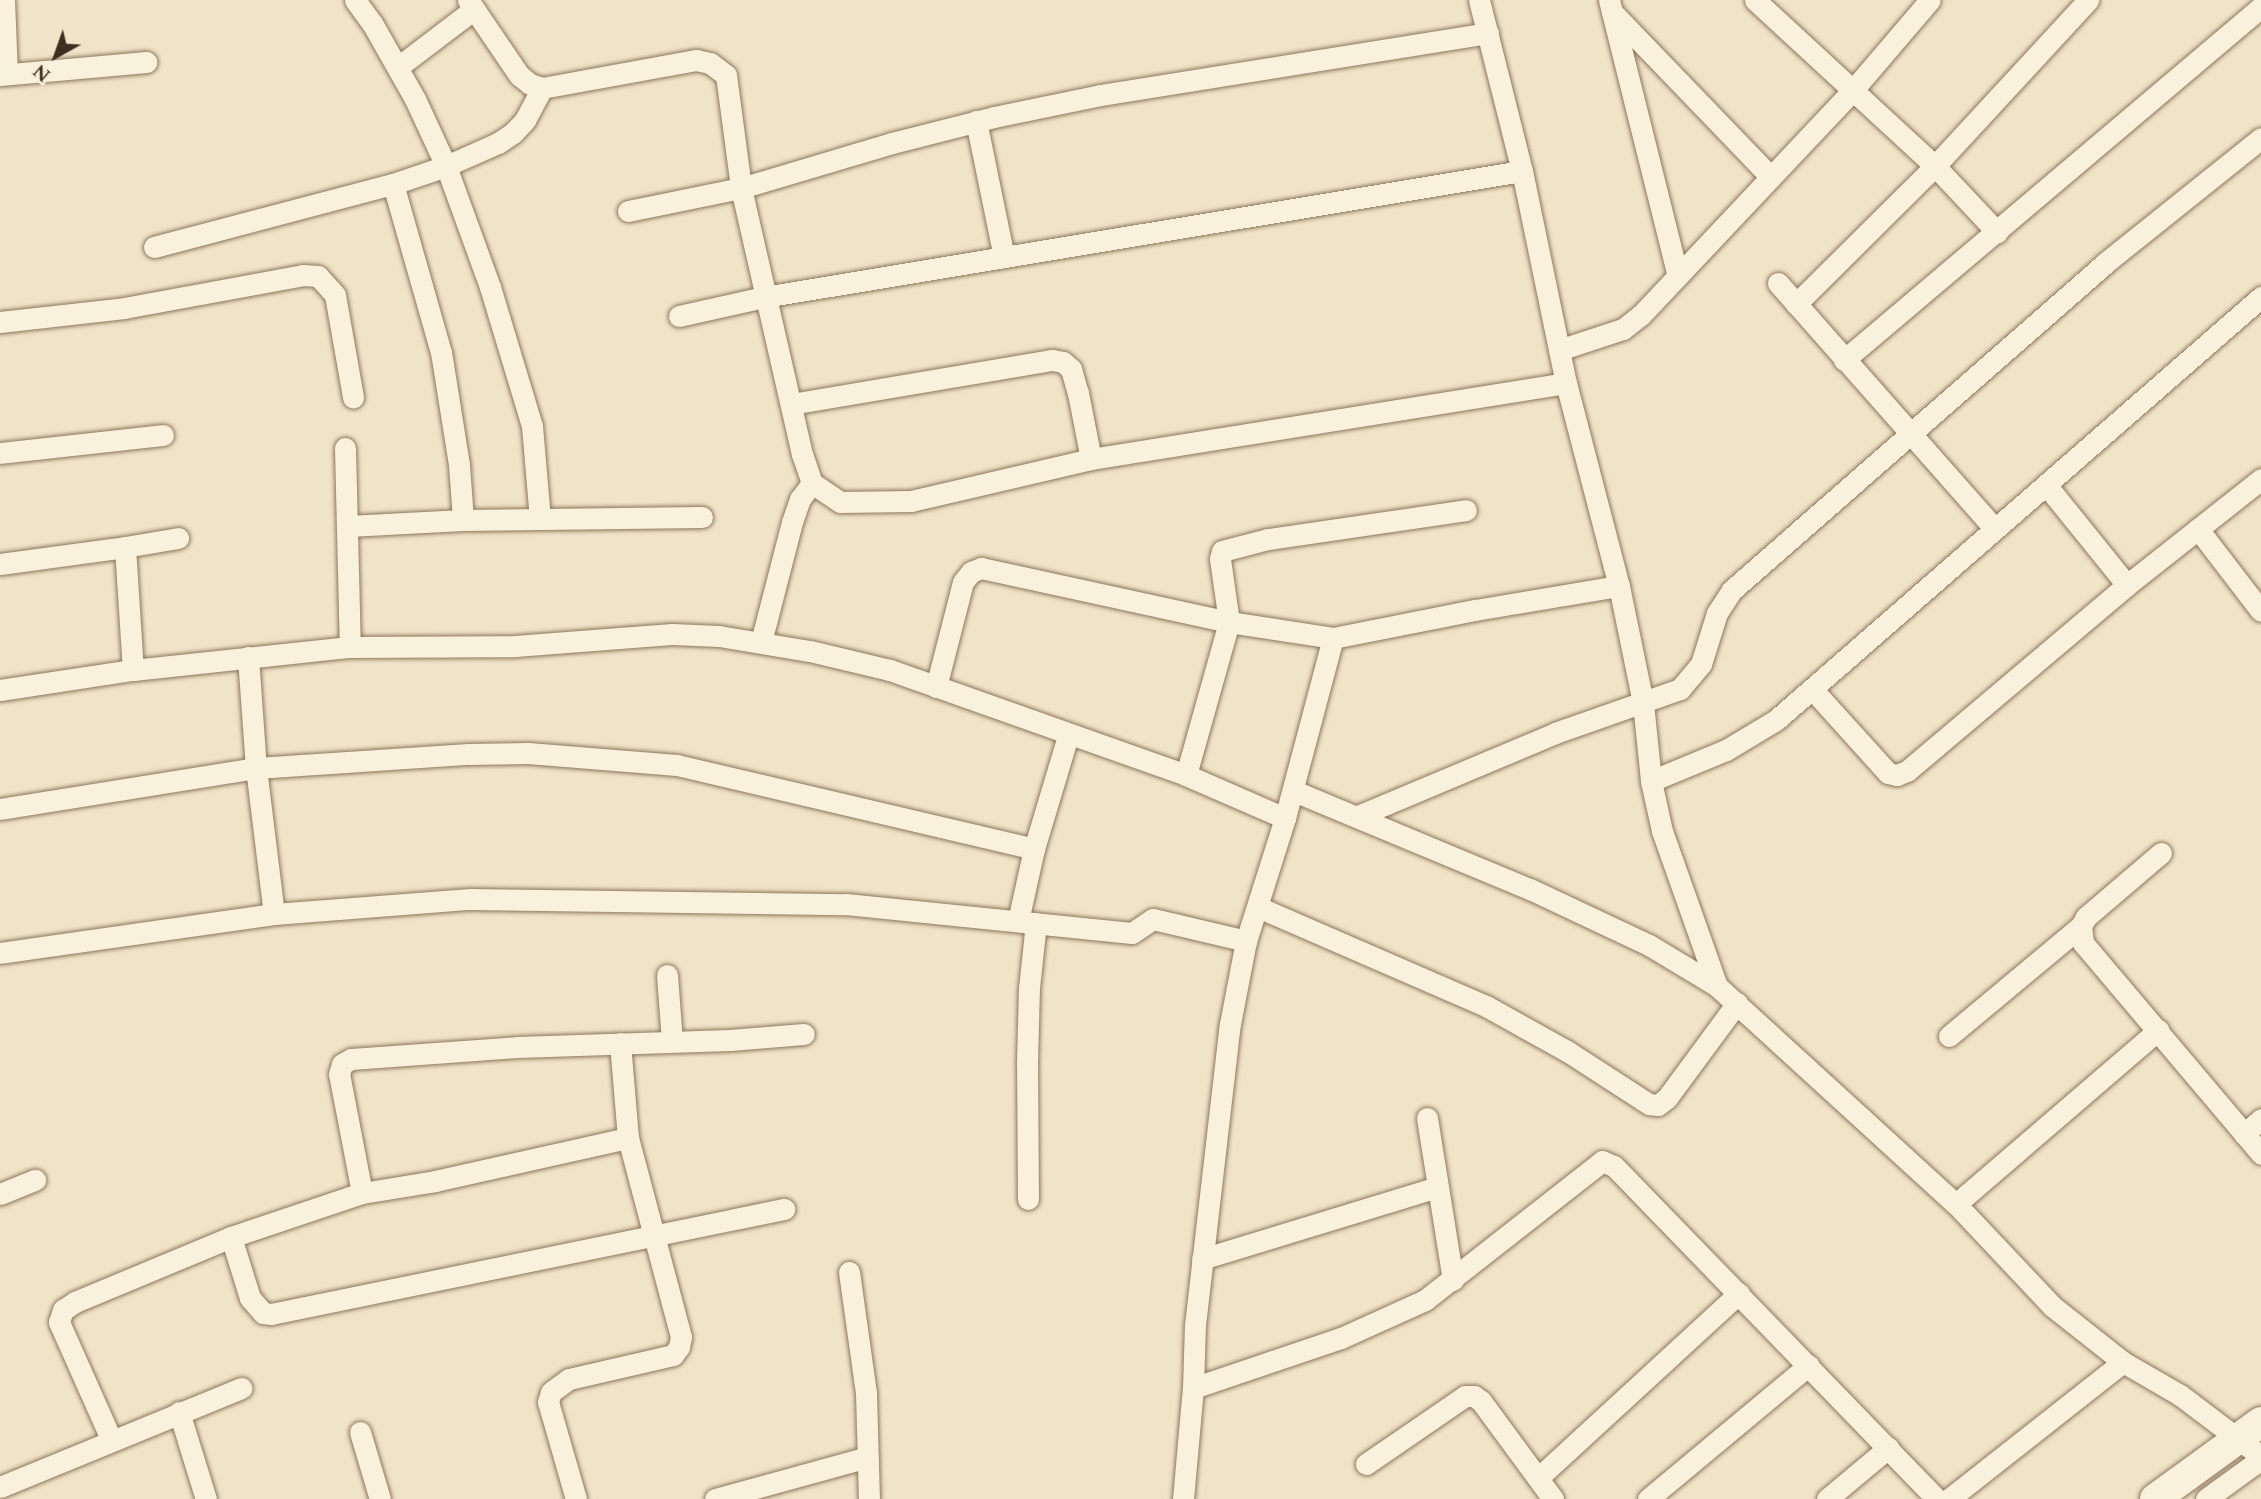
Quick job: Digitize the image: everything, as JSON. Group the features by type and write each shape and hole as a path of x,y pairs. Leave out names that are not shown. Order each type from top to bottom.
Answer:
{"street":[{"path":"4,0 4,74 146,62"},
{"path":"355,0 398,67 446,166 490,287 532,426 540,519"},
{"path":"1479,0 1522,171 1566,383 1619,586 1643,703 1651,781 1680,885 1717,986"},
{"path":"1755,0 1935,166 1997,232"},
{"path":"1796,304 1935,166 2088,0"},
{"path":"1559,350 1623,329 1641,315 1853,90 1922,3"},
{"path":"398,67 471,4 520,75 530,84 542,88 696,60 710,63 726,75 741,188 802,454 812,483 840,502 911,501 1091,459 1566,383"},
{"path":"1610,6 1771,177"},
{"path":"1610,6 1678,276"},
{"path":"1844,360 2261,7"},
{"path":"628,211 741,188 976,121 1101,94 1488,33"},
{"path":"154,247 393,184 446,166 498,144 513,133 525,120 542,88"},
{"path":"976,121 1004,257"},
{"path":"1358,816 1555,733 1680,689 1692,679 1702,664 1717,612 1732,590 2104,264 2261,138"},
{"path":"679,316 764,297 1522,171"},
{"path":"393,184 441,352 459,465 463,520"},
{"path":"0,322 124,308 303,275 318,276 335,295 353,397"},
{"path":"1777,283 1995,529"},
{"path":"1651,781 1726,750 1776,720 2261,297"},
{"path":"790,404 1038,362 1063,362 1071,369 1078,393 1091,459"},
{"path":"0,453 163,435"},
{"path":"345,448 351,647"},
{"path":"1812,690 1888,773 1897,775 1907,771 2127,584 2261,479"},
{"path":"761,642 792,522 800,499 812,483"},
{"path":"2047,486 2127,584"},
{"path":"1186,775 1229,621 1220,559 1222,551 1230,547 1466,510"},
{"path":"348,526 463,520 702,517"},
{"path":"2198,529 2261,611"},
{"path":"0,564 177,538"},
{"path":"125,547 133,670"},
{"path":"936,687 964,582 971,572 981,568 1229,621 1333,638 1475,610 1619,586"},
{"path":"0,690 133,670 351,647 515,646 671,634 761,642 879,667 1068,736 1186,775 1285,818"},
{"path":"1183,1499 1193,1388 1195,1325 1230,1024 1246,941 1294,791 1333,638"},
{"path":"248,657 256,768 274,914"},
{"path":"1028,1199 1027,1063 1030,988 1027,922 1034,849 1068,736"},
{"path":"0,808 256,768 469,754 528,753 677,765 1034,849"},
{"path":"1294,791 1530,889 1649,945 1717,986 1956,1204 2052,1307 2123,1362 2180,1395 2253,1445"},
{"path":"1949,1036 2081,926 2086,917 2161,853"},
{"path":"0,953 274,914 470,899 846,904 1132,933 1153,919 1246,941"},
{"path":"1258,907 1486,1006 1538,1033 1649,1104 1658,1105 1667,1098 1737,1003"},
{"path":"2081,926 2083,943 2261,1154"},
{"path":"667,975 672,1041"},
{"path":"1956,1204 2158,1030"},
{"path":"362,1193 339,1074 342,1064 351,1059 517,1046 804,1034"},
{"path":"576,1499 548,1402 551,1392 569,1379 661,1360 673,1355 680,1347 681,1337 628,1138 620,1043"},
{"path":"1426,1118 1454,1280"},
{"path":"2244,1134 2261,1119"},
{"path":"111,1439 60,1322 63,1310 75,1301 232,1237 362,1193 435,1181 628,1138"},
{"path":"1193,1388 1353,1334 1398,1315 1454,1280 1602,1161 1614,1166 1937,1499"},
{"path":"0,1194 35,1180"},
{"path":"1202,1259 1437,1187"},
{"path":"232,1237 250,1298 263,1313 271,1314 784,1209"},
{"path":"849,1272 866,1393 869,1499"},
{"path":"1538,1478 1739,1293"},
{"path":"1949,1499 2123,1362"},
{"path":"1648,1499 1809,1365"},
{"path":"0,1487 111,1439 241,1388"},
{"path":"1366,1464 1465,1396 1474,1396 1481,1401 1553,1499"},
{"path":"179,1412 206,1499"},
{"path":"360,1432 380,1499"},
{"path":"2155,1499 2253,1445"},
{"path":"2206,1499 2253,1445"},
{"path":"1827,1499 1888,1448"},
{"path":"715,1499 867,1457"}]}
